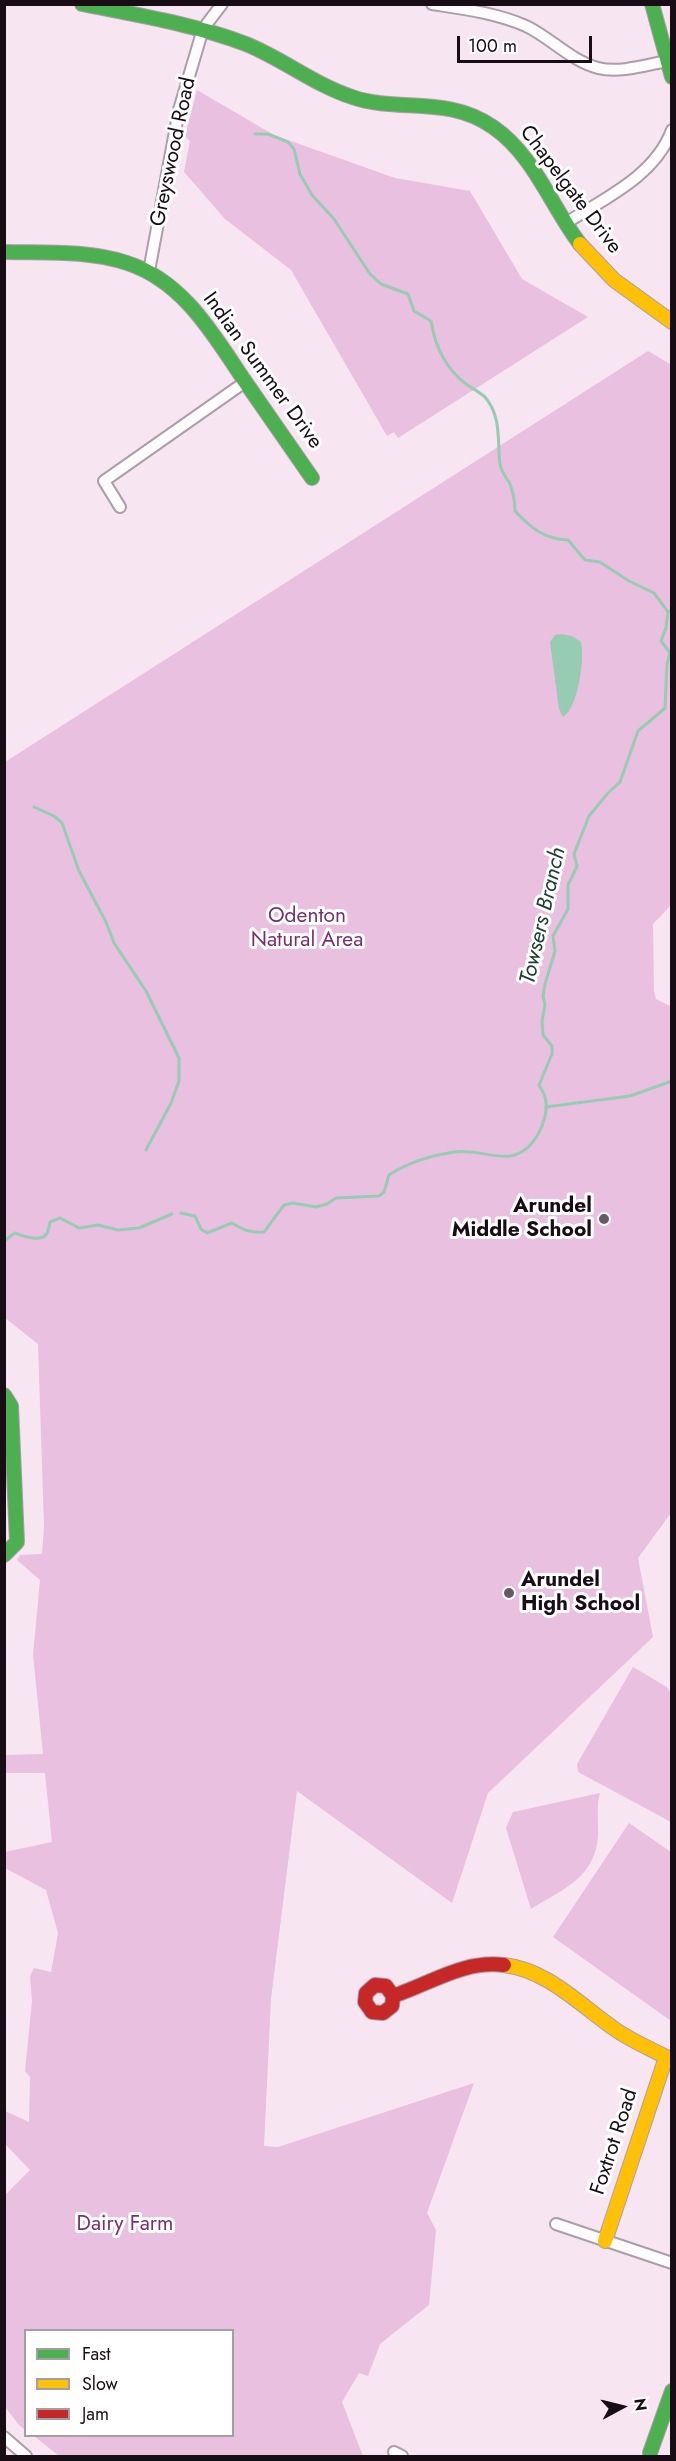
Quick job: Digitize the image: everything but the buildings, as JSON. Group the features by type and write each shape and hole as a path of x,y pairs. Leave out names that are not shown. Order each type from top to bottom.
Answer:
{"street":[{"name":"Chapelgate Drive","path":"81,4 203,29 268,53 340,93 354,98 448,110 474,117 494,127 513,144 582,248 599,268 672,322"},
{"name":"Greyswood Road","path":"149,271 179,110 203,29 222,4"},
{"path":"432,4 475,10 528,27 578,60 600,69 669,61"},
{"path":"652,4 672,77"},
{"path":"566,223 638,177 655,161 672,130"},
{"name":"Indian Summer Drive","path":"4,252 93,257 126,262 149,271 171,286 199,315 312,478"},
{"path":"120,507 104,481 245,382"},
{"path":"4,1395 11,1406 16,1542 4,1555"},
{"name":"Foxtrot Road","path":"393,1996 471,1966 502,1963 520,1966 544,1977 619,2032 666,2057 604,2241"},
{"path":"556,2224 672,2263"},
{"path":"650,2453 672,2391"},
{"path":"4,2437 26,2457"}],"green space":[{"path":"197,90 274,135 395,178 470,191 522,279 588,317 398,438 394,432 387,436 291,270 225,219 184,172 190,141 185,136"},
{"name":"Odenton Natural Area","path":"648,351 672,365 672,904 653,924 654,991 656,999 672,1007 671,1513 638,1558 653,1637 488,1793 452,1903 297,1791 271,1999 264,2146 278,2147 474,2083 427,2213 436,2230 429,2305 380,2344 368,2376 359,2373 342,2402 363,2456 59,2456 35,2437 234,2437 234,2329 24,2329 24,2429 5,2407 5,2195 30,2170 5,2144 5,2111 29,2122 30,2077 25,2071 32,2001 30,1976 34,1968 51,1972 58,1933 46,1890 5,1868 5,1852 52,1842 45,1773 5,1773 4,1755 43,1754 33,1655 40,1580 17,1560 20,1555 42,1554 44,1527 38,1344 5,1318 5,762"},
{"path":"633,1667 667,1687 671,1694 671,1822 578,1772 577,1764"},
{"path":"600,1793 598,1836 591,1862 575,1881 531,1909 506,1828 513,1812"},
{"path":"629,1823 671,1852 671,2021 553,1937"}],"shaded area":[{"path":"555,635 572,636 581,642 582,649 576,694 573,704 563,717 559,709 550,642"}],"waterway":[{"path":"255,134 268,134 288,142 294,149 300,174 312,195 334,219 370,274 381,284 408,294 414,311 431,321 438,348 452,371 485,397 494,413 498,429 501,467 511,487 515,511 538,532 568,540 585,560 600,562 629,581 654,593 668,612"},
{"name":"Towsers Branch","path":"181,1213 195,1216 201,1229 207,1233 232,1223 247,1230 264,1232 284,1205 293,1203 316,1207 336,1198 379,1196 384,1192 389,1175 420,1160 461,1151 510,1156 518,1154 533,1142 543,1124 545,1115 545,1097 539,1085 552,1054 552,1046 543,1035 542,1021 545,1005 543,996 555,951 553,936 568,909 568,885 577,866 574,854 589,816 620,782 638,731 665,708 667,664 670,653 661,641 666,628 668,612 672,610"},
{"path":"34,807 54,816 62,823 79,871 106,922 114,943 146,991 179,1058 179,1081 171,1103 146,1150"},
{"path":"546,1107 630,1096 672,1081"},
{"name":"Towsers Branch","path":"4,1241 15,1233 33,1238 42,1237 46,1235 50,1222 60,1218 79,1228 98,1225 118,1230 139,1228 172,1214"}],"traffic: fast":[{"path":"82,4 165,21 226,37 260,50 325,86 352,97 370,102 441,108 476,117 493,127 520,152 580,244"},
{"path":"652,4 672,77"},
{"path":"4,252 97,256 127,263 165,282 195,311 208,328 312,478"},
{"path":"4,1395 11,1406 17,1542 4,1555"},
{"path":"650,2453 672,2391"}],"traffic: slow":[{"path":"580,244 614,280 672,322"},
{"path":"504,1965 520,1968 550,1981 622,2034 666,2057 605,2241"}],"traffic: jam":[{"path":"393,1996 392,2006 383,2013 372,2012 365,2002 366,1993 375,1985 386,1986 393,1996 461,1969 489,1964 504,1965"}],"place":[{"name":"Arundel Middle School","path":"604,1219"},
{"name":"Arundel High School","path":"509,1593"}],"park label":[{"name":"Dairy Farm","path":"125,2225"}]}
